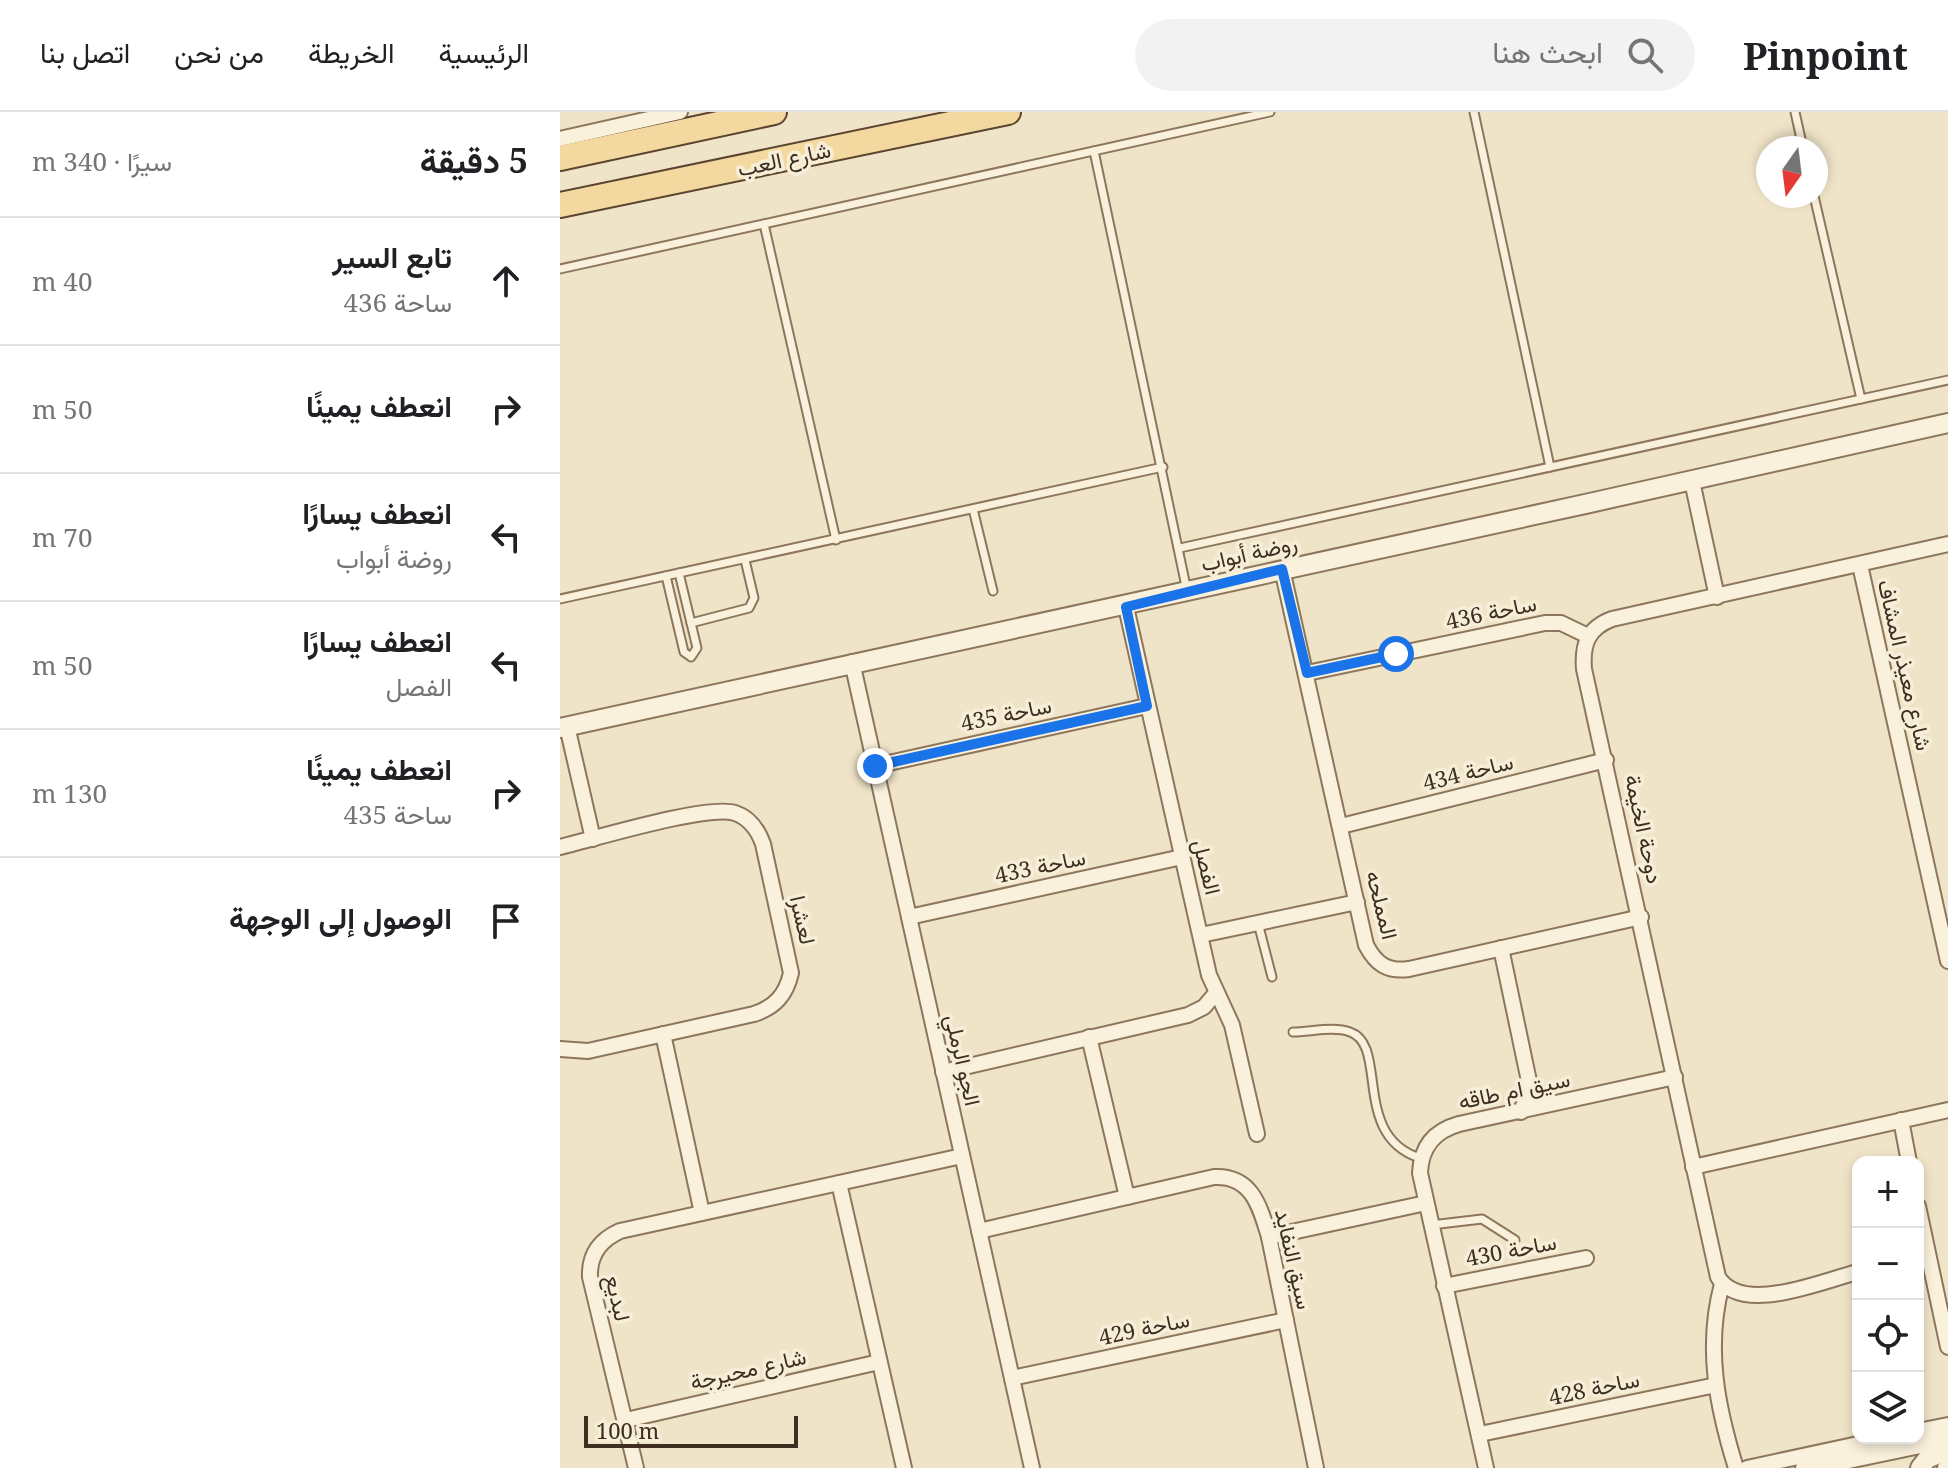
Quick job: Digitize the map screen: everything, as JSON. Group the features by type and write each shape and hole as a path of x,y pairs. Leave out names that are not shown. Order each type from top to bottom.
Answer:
{"main road":[{"name":"شارع العب","path":"560,205 1008,112"},
{"path":"560,158 768,113"}],"street":[{"path":"560,139 680,112"},
{"name":"روضة أبواب","path":"564,727 852,662 1126,607 1282,569 1948,423"},
{"path":"1692,481 1717,597"},
{"path":"1588,636 1599,624 1612,619 1948,544"},
{"name":"شارع معيذر المشاف","path":"1860,565 1948,961"},
{"name":"المملحه","path":"1282,569 1366,945 1379,965 1401,970 1641,917"},
{"name":"الفصل","path":"1126,607 1201,935 1216,993 1232,1025 1257,1134"},
{"name":"ساحة 436","path":"1307,673 1545,623 1561,623 1588,636"},
{"name":"دوحة الخيمة","path":"1588,636 1584,647 1584,669 1641,917 1716,1270 1722,1284"},
{"name":"الجو الرملي","path":"852,662 1032,1468"},
{"name":"ساحة 435","path":"875,766 1147,706"},
{"path":"564,727 593,839"},
{"name":"ساحة 434","path":"1341,826 1606,760"},
{"name":"لعشرا","path":"560,847 724,811 745,817 763,844 791,973 783,995 775,1004 754,1014 588,1051 560,1049"},
{"name":"ساحة 433","path":"909,917 1182,857"},
{"path":"1201,935 1357,902"},
{"path":"1501,948 1530,1086 1521,1112"},
{"path":"943,1072 1188,1015 1204,1007 1216,993"},
{"path":"663,1034 702,1213"},
{"path":"1089,1037 1127,1197"},
{"name":"سيق ام طاقه","path":"1420,1158 1431,1140 1450,1127 1675,1077"},
{"path":"1530,1086 1553,1105"},
{"path":"1693,1167 1948,1110"},
{"path":"1901,1120 1908,1156"},
{"name":"لبديع","path":"636,1468 591,1285 591,1261 598,1247 612,1235 962,1156"},
{"path":"1420,1158 1426,1203 1486,1468"},
{"name":"سيق النفايد","path":"979,1231 1224,1176 1254,1194 1269,1237 1316,1468"},
{"path":"839,1183 904,1468"},
{"path":"1269,1237 1426,1203"},
{"name":"ساحة 430","path":"1444,1286 1586,1258"},
{"path":"1924,1259 1945,1320 1948,1347"},
{"path":"1736,1468 1716,1385 1713,1331 1722,1284 1736,1294 1754,1297 1852,1273"},
{"name":"ساحة 429","path":"1012,1378 1286,1320"},
{"name":"شارع محيرجة","path":"626,1420 879,1362"},
{"name":"ساحة 428","path":"1480,1434 1716,1385"},
{"path":"1924,1435 1948,1425"},
{"path":"1924,1439 1948,1438"},
{"path":"1747,1468 1858,1444"},
{"path":"1805,1468 1894,1444"},
{"path":"1916,1444 1927,1465 1948,1450"}],"lane":[{"path":"560,269 1270,112"},
{"path":"1474,112 1550,467"},
{"path":"1795,112 1800,136"},
{"path":"1094,151 1187,592"},
{"path":"1817,208 1861,399"},
{"path":"764,224 836,540"},
{"path":"1180,548 1948,380"},
{"path":"560,599 1163,467"},
{"path":"973,509 993,591"},
{"path":"691,623 742,612 752,605 753,594 745,560"},
{"path":"666,576 684,652 691,657 697,651 679,573"},
{"path":"1258,923 1272,977"},
{"path":"1293,1032 1344,1030 1358,1037 1366,1050 1383,1130 1399,1149 1420,1158"},
{"path":"1431,1225 1482,1219 1515,1240"}],"route":[{"path":"875,766 1147,706 1126,607 1282,569 1307,673 1396,654"}]}
